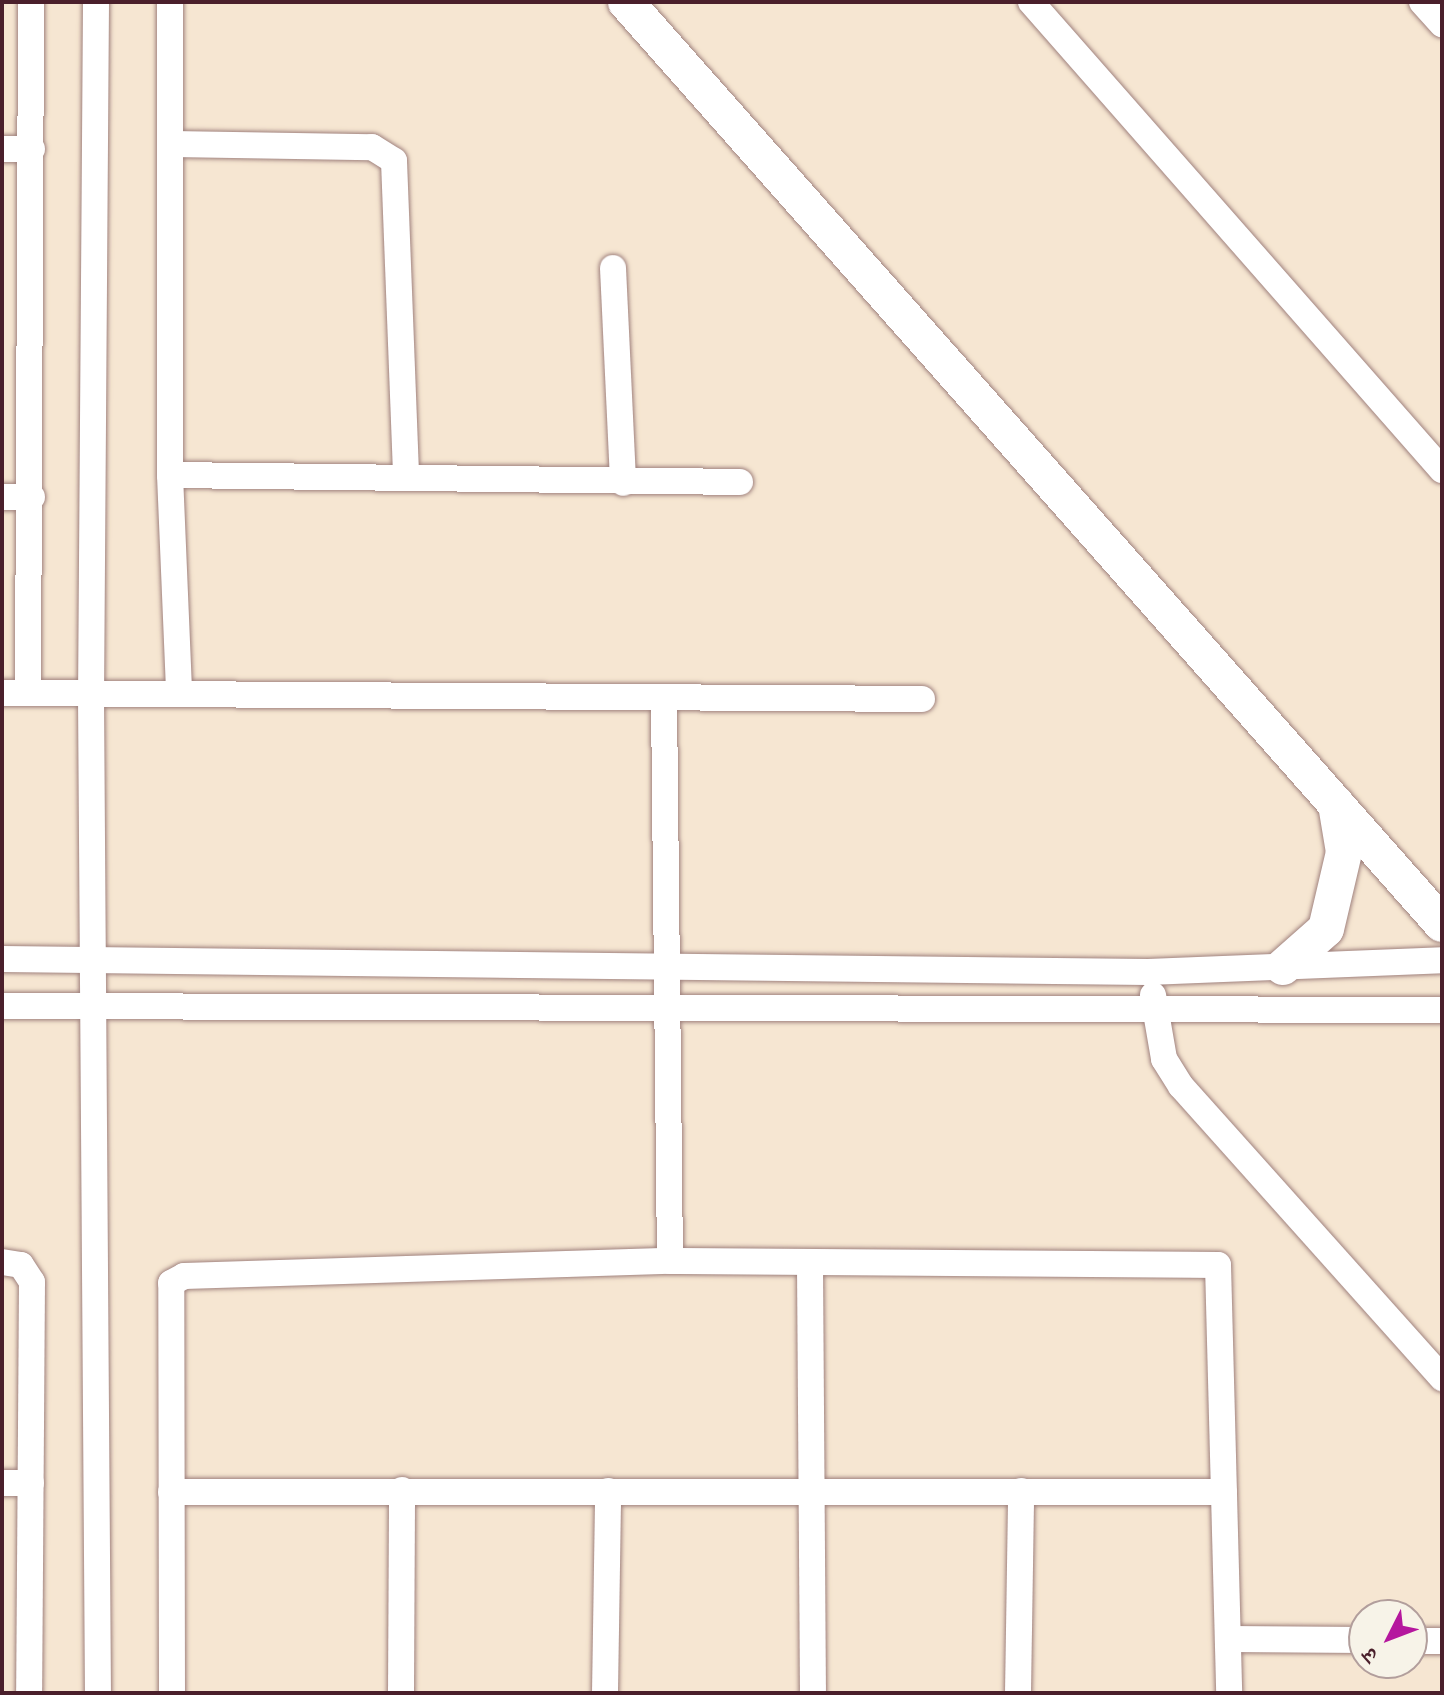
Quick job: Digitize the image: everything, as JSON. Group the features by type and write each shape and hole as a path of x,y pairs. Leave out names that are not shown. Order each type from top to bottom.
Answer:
{"street":[{"path":"28,693 32,497 31,2"},
{"path":"96,2 91,696 97,1004 98,1693"},
{"path":"170,2 170,475 179,693"},
{"path":"626,2 1442,924"},
{"path":"1031,2 1442,470"},
{"path":"1422,2 1442,24"},
{"path":"172,144 372,147 394,161 406,477"},
{"path":"2,149 32,149"},
{"path":"613,268 623,483"},
{"path":"170,475 623,483 740,482"},
{"path":"2,497 32,497"},
{"path":"2,693 91,696 179,693 922,699"},
{"path":"664,699 662,964 670,1261"},
{"path":"1283,967 1326,929 1344,852 1336,802"},
{"path":"2,959 662,964 1148,972 1442,960"},
{"path":"1148,972 1164,1059 1181,1086 1442,1378"},
{"path":"2,1006 1442,1010"},
{"path":"172,1693 169,1291 177,1279 670,1261 810,1266 1215,1263 1223,1276 1229,1693"},
{"path":"2,1262 21,1265 32,1282 29,1693"},
{"path":"810,1266 813,1693"},
{"path":"2,1483 31,1483"},
{"path":"401,1693 402,1490"},
{"path":"605,1693 608,1491"},
{"path":"1018,1693 1021,1491"},
{"path":"171,1492 1224,1492"},
{"path":"1229,1639 1348,1640"}]}
